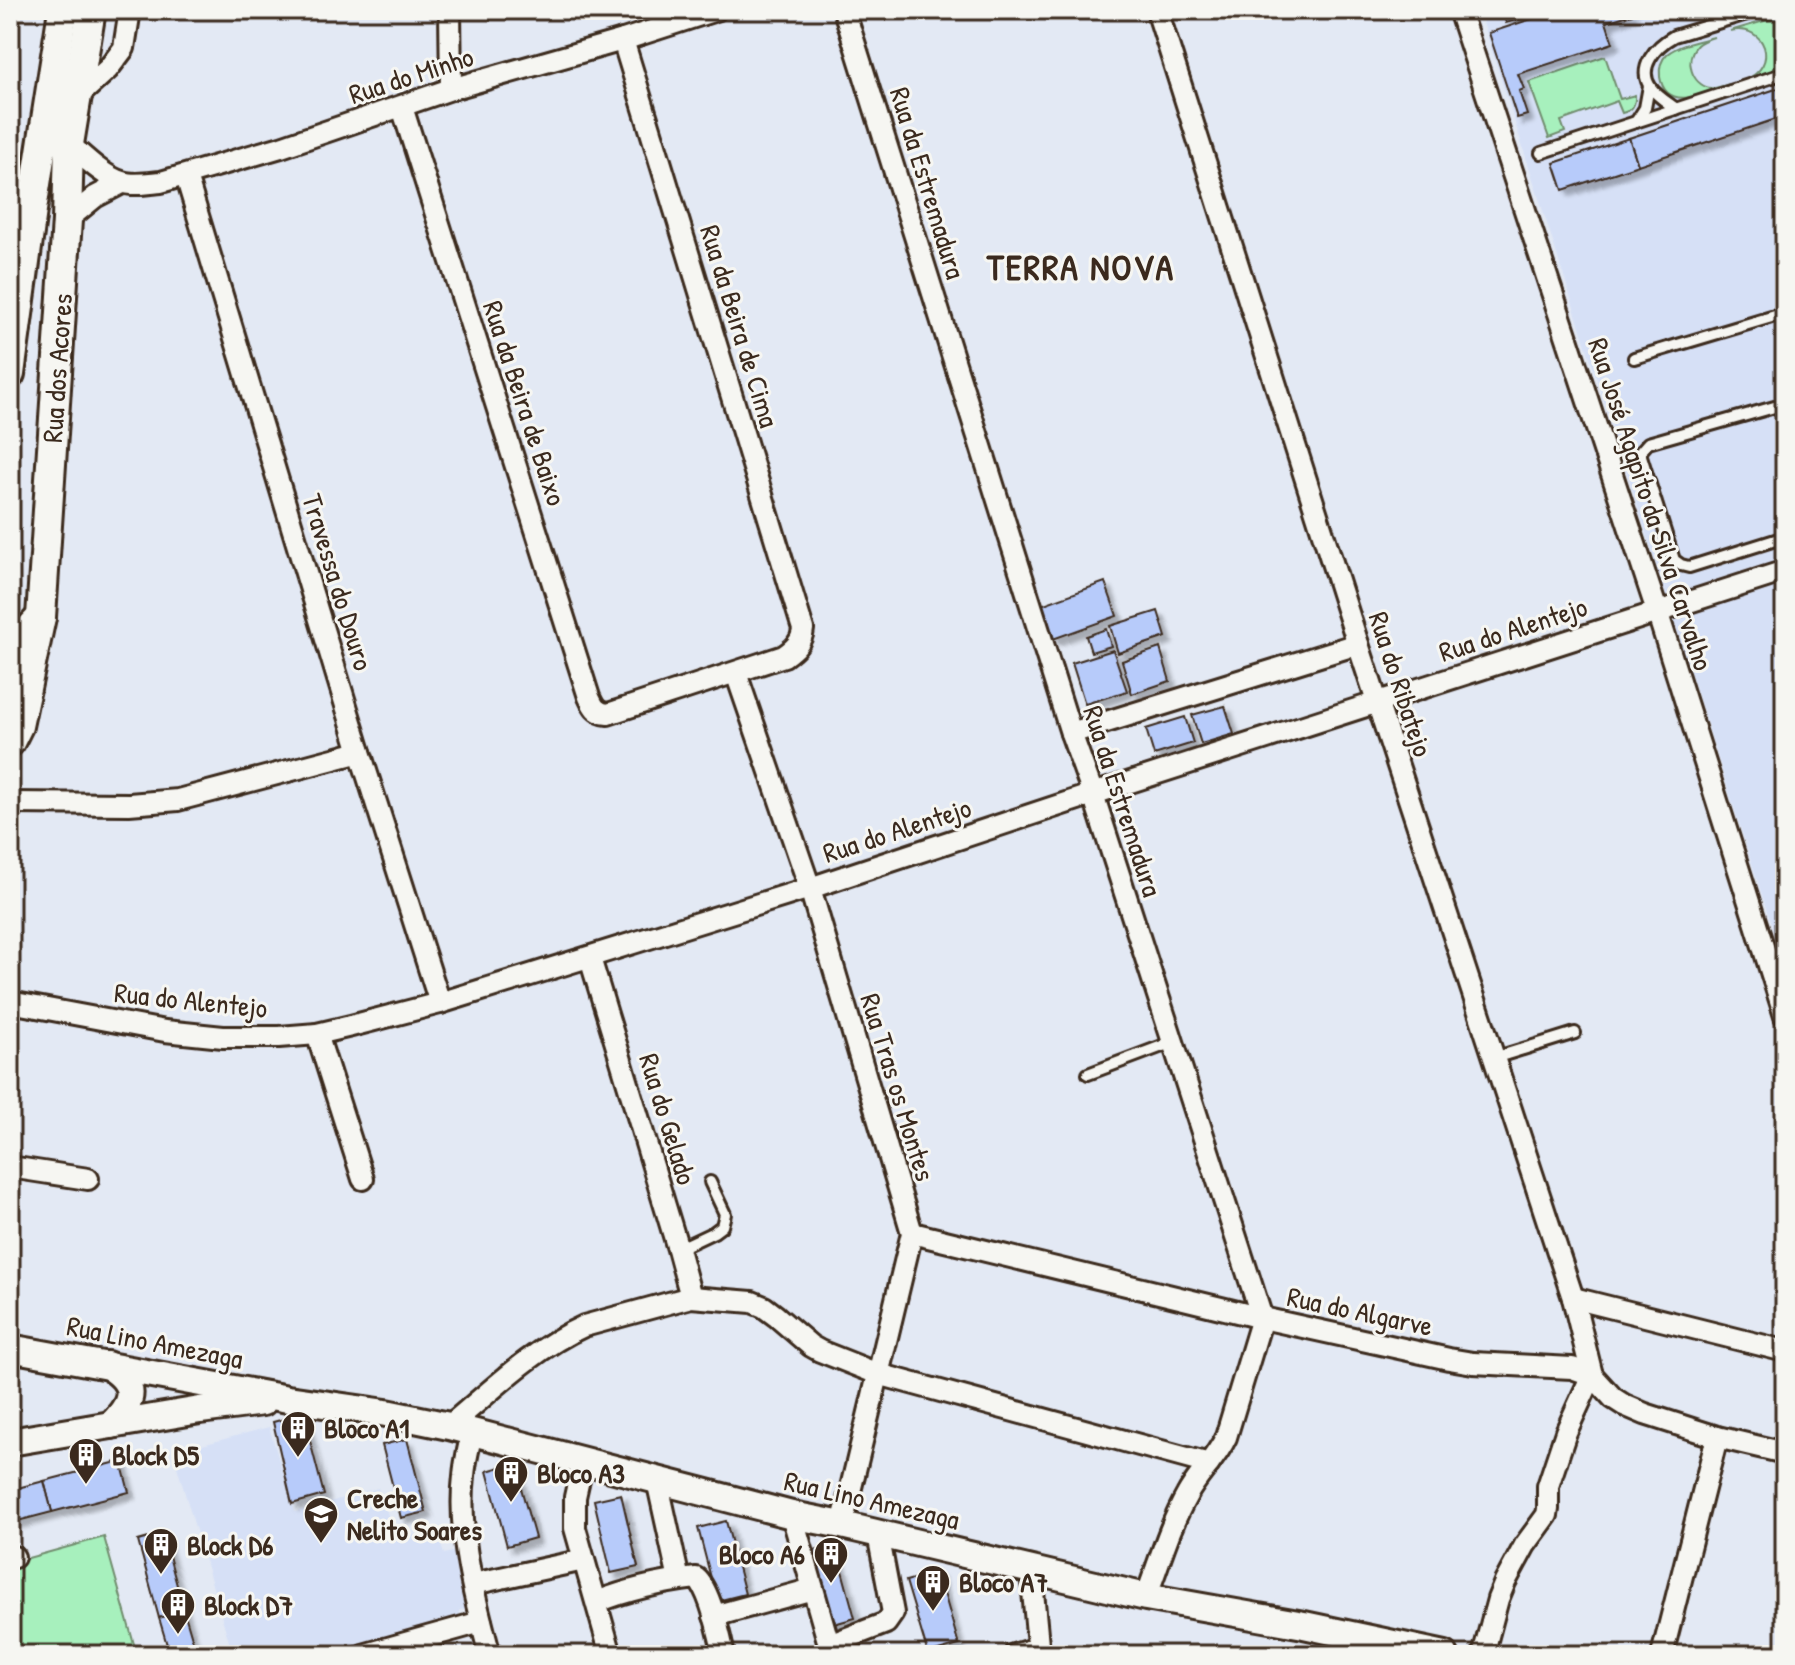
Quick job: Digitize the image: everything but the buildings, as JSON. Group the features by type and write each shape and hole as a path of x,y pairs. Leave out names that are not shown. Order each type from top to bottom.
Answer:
{"main road":[{"path":"10,374 21,208 63,10"},
{"name":"Rua dos Acores","path":"13,723 41,617 67,220 69,144 91,10"},
{"path":"10,639 24,635 41,617"}],"street":[{"path":"76,98 108,69 124,48 130,10"},
{"path":"450,10 451,89"},
{"name":"Rua do Minho","path":"67,220 95,197 122,183 145,184 186,176 451,89 716,10"},
{"name":"Rua da Estremadura","path":"844,10 1071,733 1262,1318"},
{"name":"Rua do Ribatejo","path":"1157,10 1358,644 1573,1298 1592,1375"},
{"name":"Rua José Agapito da Silva Carvalho","path":"1459,10 1657,611 1785,1014"},
{"name":"Rua da Beira de Cima","path":"623,40 803,629 798,644 784,656 736,673"},
{"name":"Rua da Beira de Baixo","path":"402,107 594,707 600,713 608,714 736,673"},
{"path":"69,144 94,166 122,183"},
{"name":"Travessa do Douro","path":"186,176 360,752 440,1003"},
{"name":"Rua do Alentejo","path":"10,1002 165,1031 223,1037 317,1034 440,1003 590,958 1785,571"},
{"path":"1071,733 1358,644"},
{"name":"Rua Tras os Montes","path":"736,673 810,888 912,1233"},
{"path":"10,803 129,804 178,800 360,752"},
{"name":"Rua do Gelado","path":"590,958 691,1297"},
{"path":"317,1034 363,1179"},
{"path":"10,1167 88,1179"},
{"path":"842,1525 912,1233"},
{"name":"Rua do Algarve","path":"912,1233 1262,1318 1449,1359 1563,1367 1592,1375"},
{"path":"490,1655 465,1539 460,1429 516,1370 567,1334 596,1322 691,1297 752,1302 784,1321 811,1346 878,1374 1209,1464"},
{"path":"1573,1298 1785,1351"},
{"path":"1146,1597 1179,1511 1196,1480 1220,1451 1226,1437 1262,1318"},
{"name":"Rua Lino Amezaga","path":"10,1348 288,1399 386,1413 460,1429 792,1515 1146,1597 1304,1625 1409,1651 1445,1655"},
{"path":"107,1365 122,1374 128,1383 130,1398 124,1412 111,1425"},
{"path":"1483,1655 1505,1582 1525,1545 1547,1515 1548,1486 1566,1432 1592,1375 1603,1389 1624,1405 1645,1414 1717,1437 1785,1453"},
{"name":"Rua Lino Amezaga","path":"10,1442 200,1410 288,1399"},
{"path":"1662,1655 1717,1437"},
{"path":"583,1461 575,1497 575,1528 584,1560 606,1599 611,1655"},
{"path":"657,1480 688,1579"},
{"path":"792,1515 831,1650 886,1623 893,1613 878,1534"},
{"path":"473,1584 584,1560"},
{"path":"1014,1655 1038,1652 1031,1570"},
{"path":"606,1599 688,1579 703,1584 724,1655"},
{"path":"714,1616 813,1589"},
{"path":"374,1653 481,1622"}],"lane":[{"path":"1636,122 1645,108 1649,86 1647,62 1662,42 1760,10"},
{"path":"1541,153 1785,73"},
{"path":"1649,86 1676,109"},
{"path":"1634,358 1785,313"},
{"path":"1785,404 1648,443 1641,456 1674,560 1681,565 1689,567 1785,537"},
{"path":"1494,1058 1575,1033"},
{"path":"1088,1074 1173,1042"},
{"path":"678,1249 722,1226 725,1214 710,1182"}],"shaded area":[{"path":"1479,10 1785,10 1785,967 1551,236"},
{"name":"Creche Nelito Soares","path":"269,1427 295,1512 378,1488 397,1539 436,1531 444,1554 460,1550 468,1575 459,1575 470,1609 459,1610 460,1618 327,1655 233,1655 173,1453"}],"green space":[{"path":"1771,19 1785,22 1785,67 1745,80 1756,74 1762,65 1764,47 1752,33 1730,31"},
{"path":"1714,37 1697,45 1690,64 1694,76 1703,86 1717,88 1729,84 1700,95 1679,98 1670,95 1660,77 1665,56 1683,45"},
{"path":"1605,56 1620,99 1635,95 1632,107 1622,113 1617,101 1561,121 1565,132 1549,138 1529,82"},
{"path":"104,1537 137,1655 10,1655 10,1563"}],"place":[{"name":"Bloco A1","path":"298,1459"},
{"name":"Block D5","path":"86,1486"},
{"name":"Bloco A3","path":"511,1504"},
{"name":"Creche Nelito Soares","path":"321,1545"},
{"name":"Block D6","path":"161,1576"},
{"name":"Bloco A6","path":"831,1585"},
{"name":"Bloco A7","path":"933,1613"},
{"name":"Block D7","path":"178,1636"}],"district":[{"name":"TERRA NOVA","path":"1081,266"}]}
